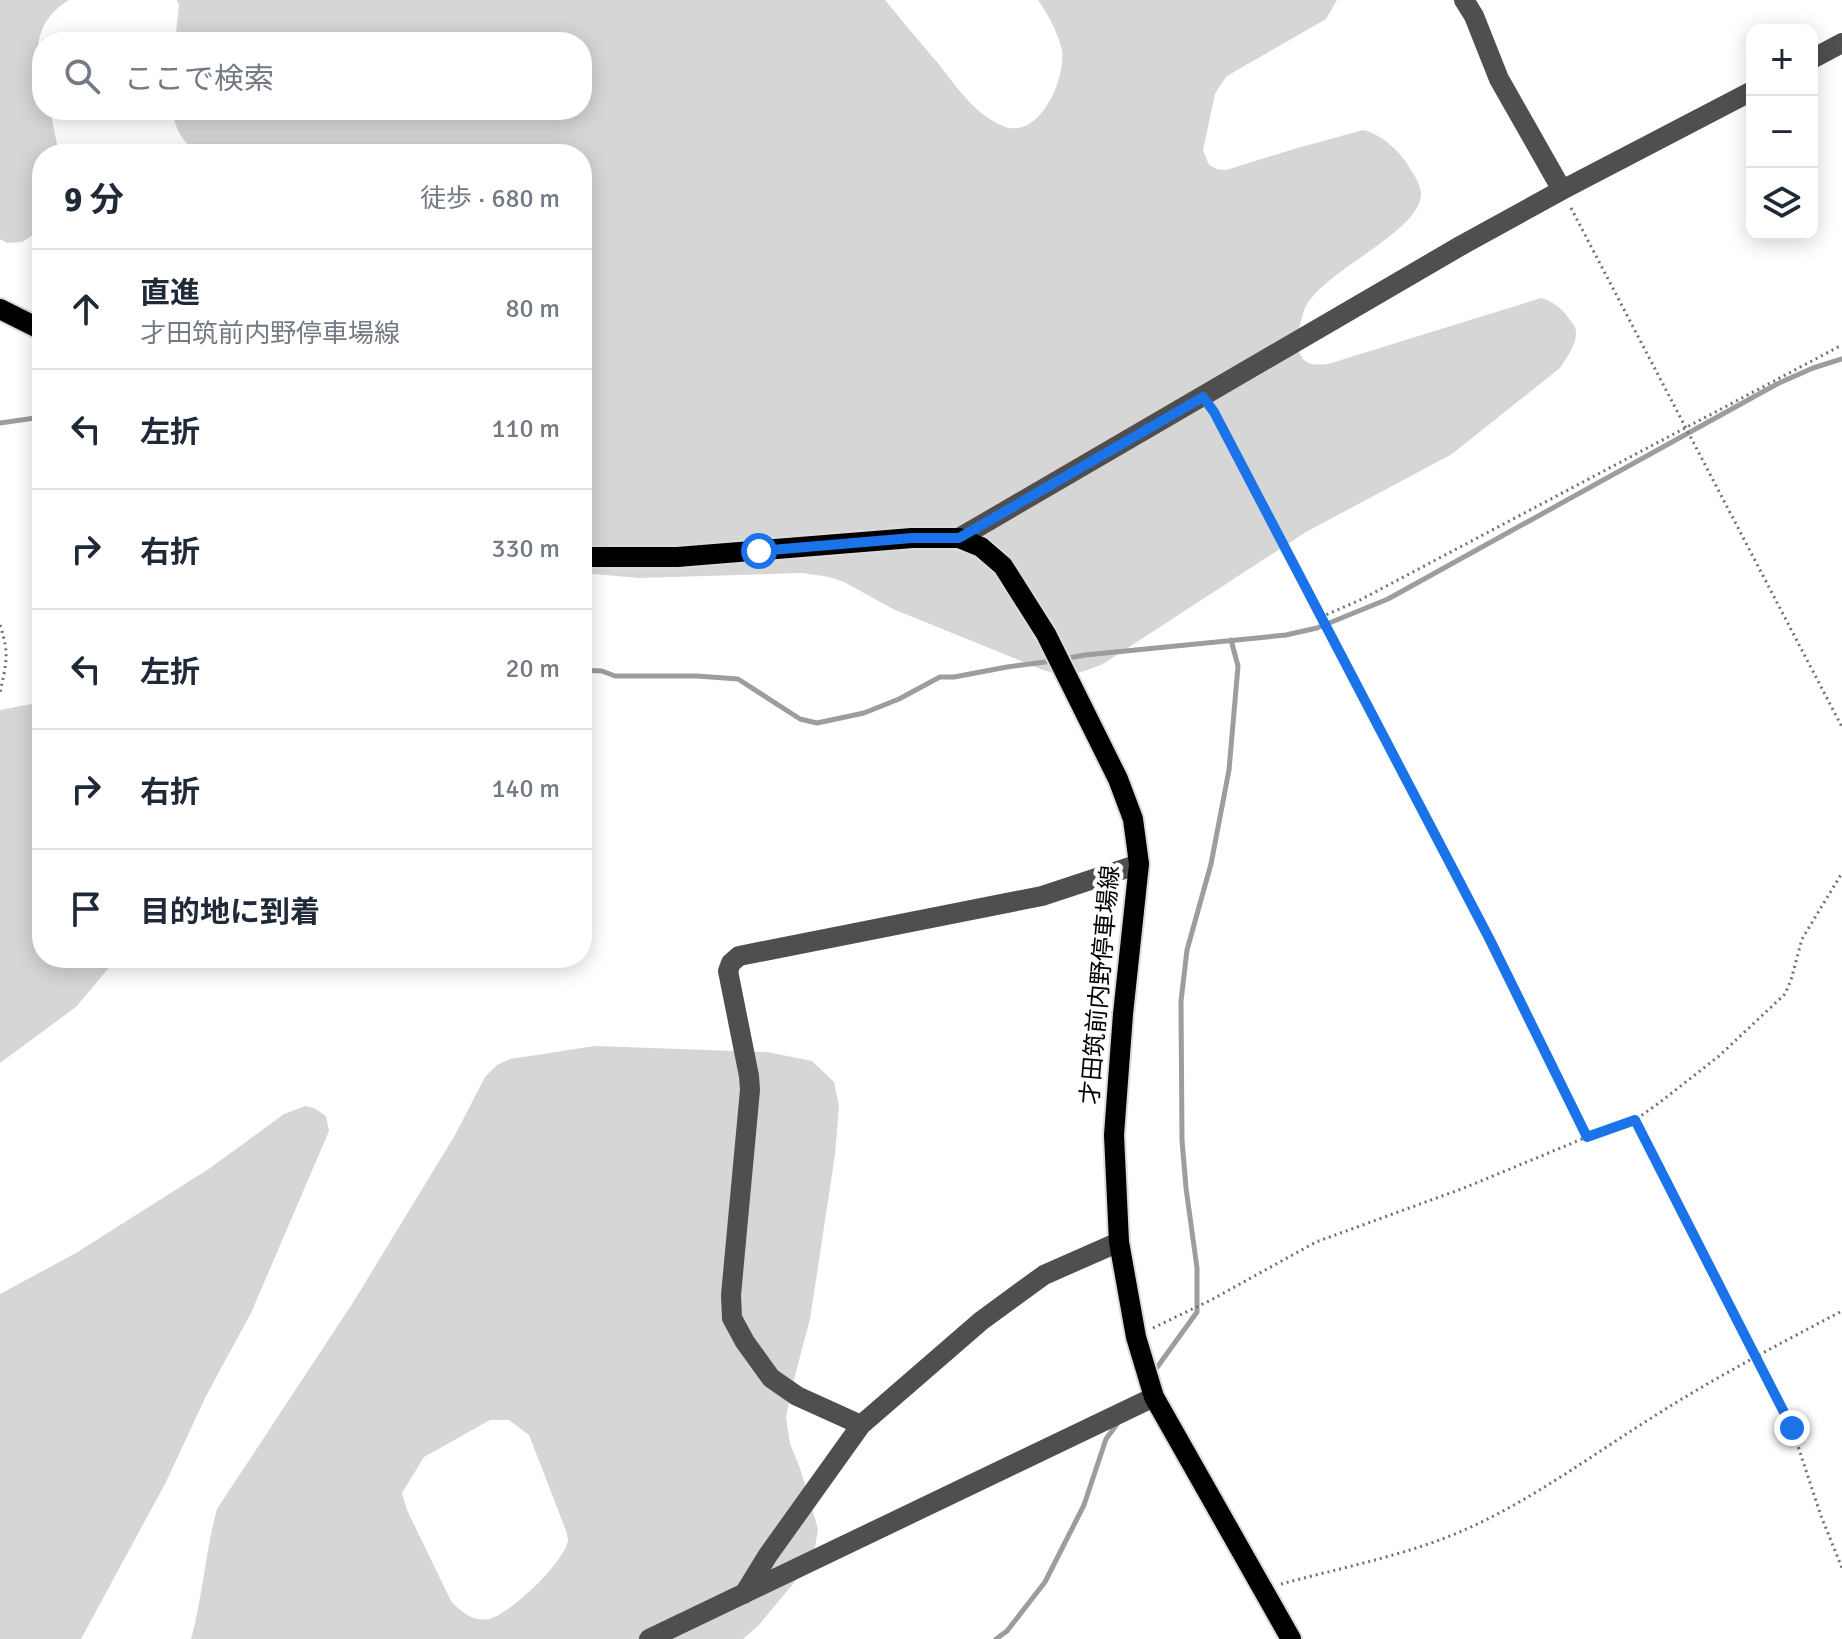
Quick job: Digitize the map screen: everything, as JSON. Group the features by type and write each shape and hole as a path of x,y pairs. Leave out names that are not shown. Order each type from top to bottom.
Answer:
{"main road":[{"path":"0,309 32,325"},
{"name":"才田筑前内野停車場線","path":"592,557 677,557 912,538 959,538 981,547 1003,566 1046,634 1118,779 1133,819 1139,864 1114,1135 1119,1242 1136,1337 1154,1397 1291,1639"}],"street":[{"path":"1464,0 1474,16 1499,79 1562,190"},
{"path":"1818,56 1842,43"},
{"path":"959,538 1462,245 1746,94"},
{"path":"861,1425 797,1396 771,1378 732,1318 731,1295 750,1090 728,971 731,963 739,956 1042,896 1139,864"},
{"path":"744,1594 768,1555 861,1425 981,1321 1044,1275 1119,1242"},
{"path":"649,1639 1154,1397"}],"path":[{"path":"1562,190 1842,727"},
{"path":"1321,617 1374,593 1842,345"},
{"path":"1203,397 1214,412 1489,938 1587,1137"},
{"path":"0,625 8,657 0,693"},
{"path":"1136,1337 1316,1242 1464,1188 1635,1120 1719,1056 1785,994 1802,939 1842,873"},
{"path":"1635,1120 1792,1428 1842,1568"},
{"path":"1262,1589 1415,1548 1493,1517 1660,1412 1842,1311"}],"shaded area":[{"path":"0,0 69,0 56,10 42,32 32,32 32,120 52,120 57,144 32,144 32,236 22,242 7,243 0,239"},
{"path":"177,0 885,0 974,107 1003,126 1016,128 1028,125 1039,116 1055,91 1060,76 1062,50 1049,17 1038,0 1337,0 1326,19 1227,76 1215,94 1203,150 1209,165 1226,170 1363,130 1375,134 1393,147 1418,182 1421,195 1416,209 1404,223 1330,280 1305,308 1297,341 1303,359 1313,364 1328,364 1541,298 1565,313 1575,327 1576,338 1560,368 1452,454 1306,532 1103,664 1080,672 1061,674 1043,670 893,609 829,577 803,573 639,578 592,574 592,144 187,144 175,120 592,120 592,32 176,32"},
{"path":"32,704 32,968 109,968 76,1007 0,1063 0,710"},
{"path":"595,1046 767,1052 812,1061 834,1082 839,1106 835,1155 810,1319 786,1417 790,1444 818,1529 814,1554 759,1625 743,1639 191,1639 217,1509 354,1301 455,1135 485,1077 497,1065 510,1059","holes":["490,1420 509,1420 529,1435 568,1540 558,1561 522,1598 498,1615 478,1619 463,1612 451,1601 407,1510 402,1493 424,1457"]},
{"path":"305,1106 326,1116 329,1131 251,1313 206,1396 166,1482 81,1639 0,1639 0,1294 76,1253 210,1168 284,1114"}],"waterway":[{"path":"1063,659 1286,635 1317,628 1388,599 1777,384 1842,359"},
{"path":"0,423 32,418"},
{"path":"1153,1373 1197,1312 1197,1268 1182,1140 1181,1001 1187,950 1211,864 1229,770 1238,666 1231,640"},
{"path":"592,670 615,676 738,679 800,719 817,723 864,713 940,677 1053,661"},
{"path":"996,1639 1007,1631 1045,1582 1084,1505 1106,1439 1117,1424"}],"route":[{"path":"759,551 912,538 959,538 1203,397 1214,412 1489,938 1587,1137 1635,1120 1792,1428"}]}
